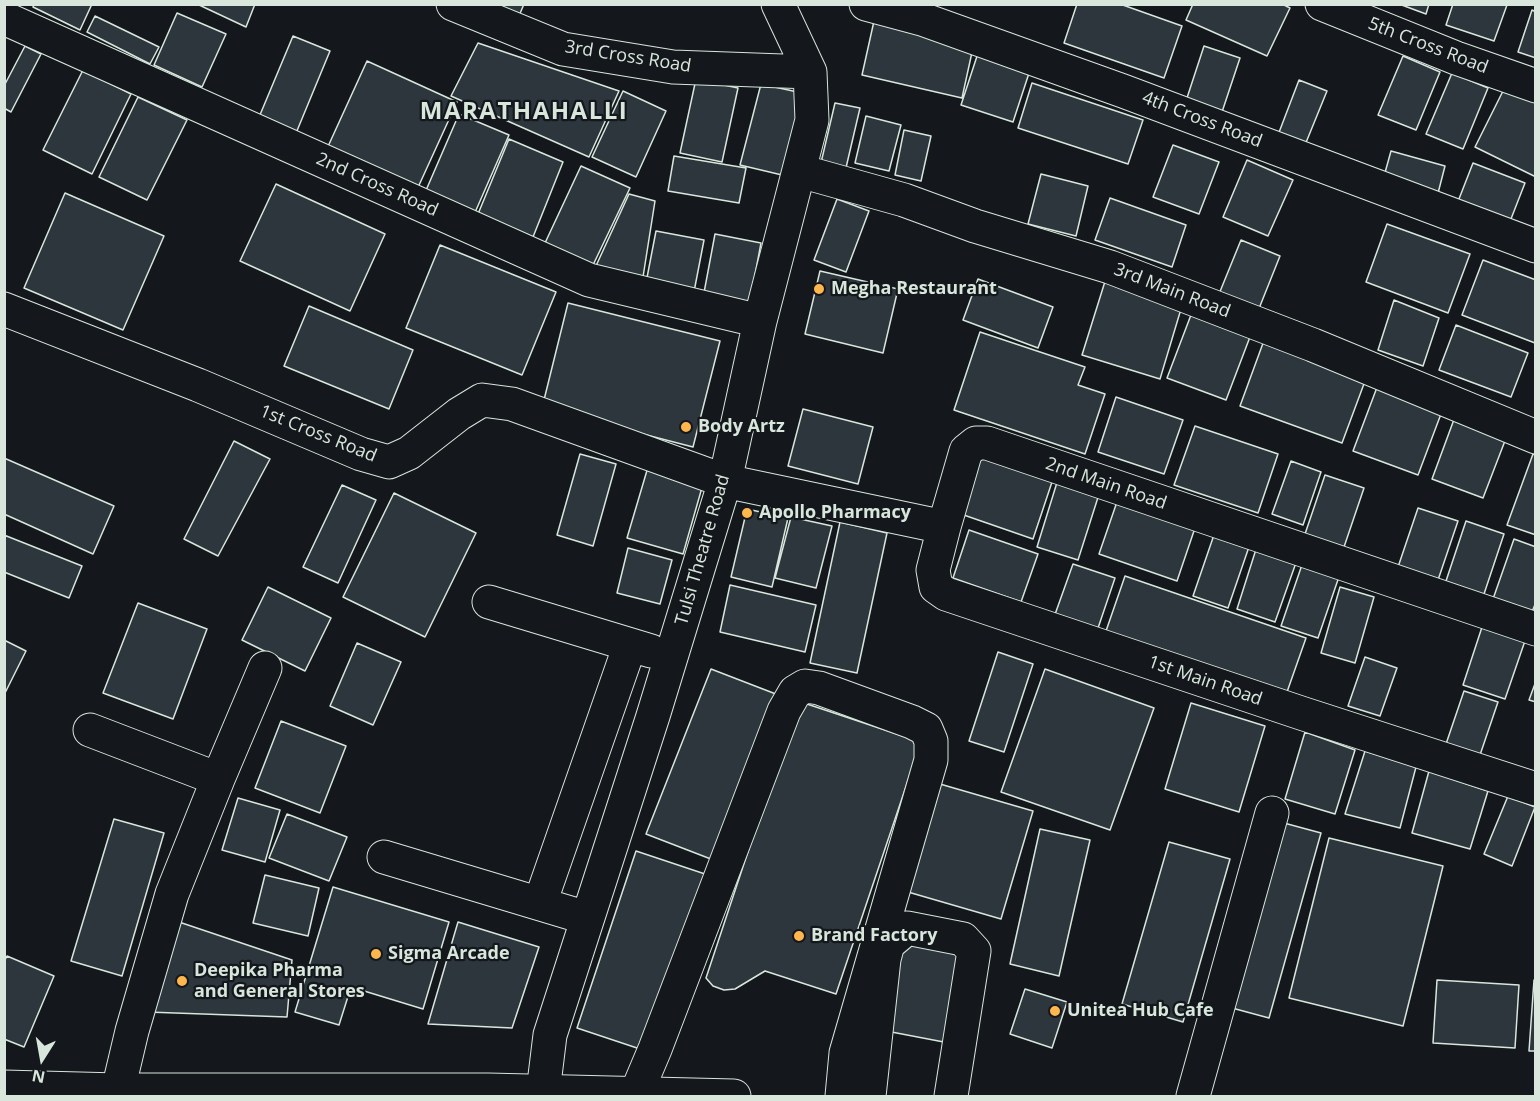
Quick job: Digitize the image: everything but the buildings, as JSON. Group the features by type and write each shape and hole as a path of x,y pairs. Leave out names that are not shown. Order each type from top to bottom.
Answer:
{"street":[{"name":"3rd Cross Road","path":"453,4 563,49 673,67 810,72"},
{"name":"Tulsi Theatre Road","path":"543,1092 550,1035 672,657 725,481 760,321 812,120 810,72 778,4"},
{"name":"4th Cross Road","path":"866,4 922,19 1112,87 1536,246"},
{"name":"5th Cross Road","path":"1322,4 1456,58 1536,86"},
{"name":"2nd Cross Road","path":"4,18 590,280 760,321"},
{"name":"3rd Main Road","path":"800,171 904,200 975,226 1110,267 1312,345 1536,437"},
{"name":"1st Cross Road","path":"4,309 198,385 361,454 388,462 410,453 459,414 482,400 512,404 725,481"},
{"name":"2nd Main Road","path":"944,527 966,451 976,443 987,443 1536,629"},
{"path":"725,481 944,527"},
{"name":"1st Main Road","path":"944,527 933,570 936,587 946,594 1536,789"},
{"path":"489,602 672,657"},
{"path":"540,903 630,645"},
{"path":"118,1090 132,1031 172,894 265,668"},
{"path":"636,1094 655,1050 784,711 795,692 805,686 819,688 912,722 926,729 931,741 931,760 846,1053 842,1096"},
{"path":"90,730 218,779"},
{"path":"1193,1096 1272,813"},
{"path":"384,857 588,918"},
{"path":"869,1096 884,959 888,944 907,928 963,939 974,951 951,1096"},
{"path":"4,1087 118,1090 300,1088 734,1096"}],"place":[{"name":"Megha Restaurant","path":"819,289"},
{"name":"Body Artz","path":"686,427"},
{"name":"Apollo Pharmacy","path":"747,513"},
{"name":"Brand Factory","path":"799,936"},
{"name":"Sigma Arcade","path":"376,954"},
{"name":"Deepika Pharma and General Stores","path":"182,981"},
{"name":"Unitea Hub Cafe","path":"1055,1011"}],"district":[{"name":"MARATHAHALLI","path":"524,112"}]}
